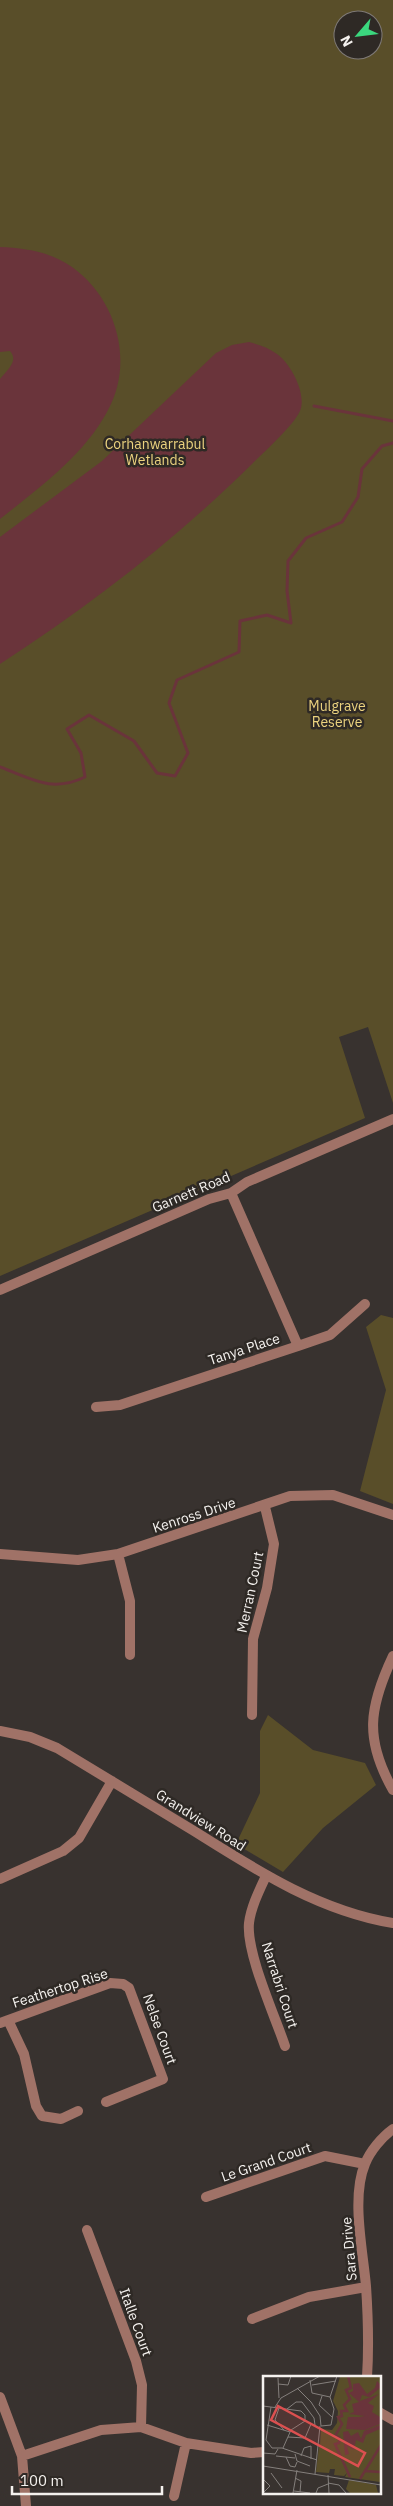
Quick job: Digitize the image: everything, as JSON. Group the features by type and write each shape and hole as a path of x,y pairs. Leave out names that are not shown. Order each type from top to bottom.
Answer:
{"street":[{"name":"Garnett Road","path":"0,1290 209,1199 231,1193 247,1182 393,1119"},
{"name":"Tanya Place","path":"96,1407 120,1404 298,1346 231,1193"},
{"path":"298,1346 330,1335 365,1304"},
{"name":"Kenross Drive","path":"0,1554 78,1560 118,1554 290,1496 333,1495 393,1515"},
{"name":"Merran Court","path":"252,1714 253,1639 267,1588 274,1544 265,1506"},
{"path":"118,1554 130,1601 130,1655"},
{"path":"393,1656 379,1685 374,1706 373,1730 376,1753 393,1790"},
{"name":"Grandview Road","path":"0,1731 30,1736 44,1742 112,1781 266,1876 303,1895 345,1911 393,1923"},
{"path":"0,1879 63,1850 80,1838 112,1781"},
{"name":"Narrabri Court","path":"266,1876 256,1898 249,1924 252,1952 286,2046"},
{"name":"Feathertop Rise","path":"4,2021 110,1983 123,1984 129,1988"},
{"name":"Nelse Court","path":"106,2102 163,2079 129,1988"},
{"path":"4,2021 24,2054 36,2106 42,2116 51,2119 61,2119 78,2111"},
{"name":"Sara Drive","path":"367,2376 366,2287 358,2195 365,2164 383,2136 393,2129"},
{"name":"Le Grand Court","path":"206,2197 326,2156 365,2164"},
{"name":"Italle Court","path":"87,2230 136,2361 142,2385 141,2427"},
{"path":"252,2319 309,2297 366,2287"},
{"path":"0,2396 2,2408 22,2456 26,2506"},
{"path":"380,2413 393,2420"},
{"path":"22,2456 101,2430 141,2427 186,2443 252,2454 263,2452"},
{"path":"174,2496 186,2443"}],"green space":[{"path":"0,0 393,0 393,1103 368,1027 339,1037 365,1118 0,1276"},
{"path":"381,1315 393,1318 393,1504 360,1491 386,1390 366,1327"},
{"path":"268,1715 313,1750 365,1763 376,1785 323,1828 283,1872 236,1844 260,1793 260,1731"}],"shaded area":[{"path":"0,247 19,248 47,254 72,267 88,280 110,314 117,333 120,373 115,393 107,412 86,443 59,470 0,519 0,379 13,362 13,358 10,351 0,352"},
{"path":"249,342 277,354 292,372 299,388 302,404 300,411 291,424 223,492 162,545 67,619 0,664 0,537 102,461 216,353 232,345"}],"waterway":[{"path":"314,406 393,421"},
{"path":"0,767 32,780 52,784 73,782 85,777 81,753 67,729 89,715 134,741 157,773 175,776 188,753 169,703 177,680 239,652 240,621 267,615 291,623 287,591 288,561 306,538 342,522 358,497 362,469 382,446 393,443"}],"park label":[{"name":"Corhanwarrabul Wetlands","path":"155,452"},
{"name":"Mulgrave Reserve","path":"337,714"}]}
